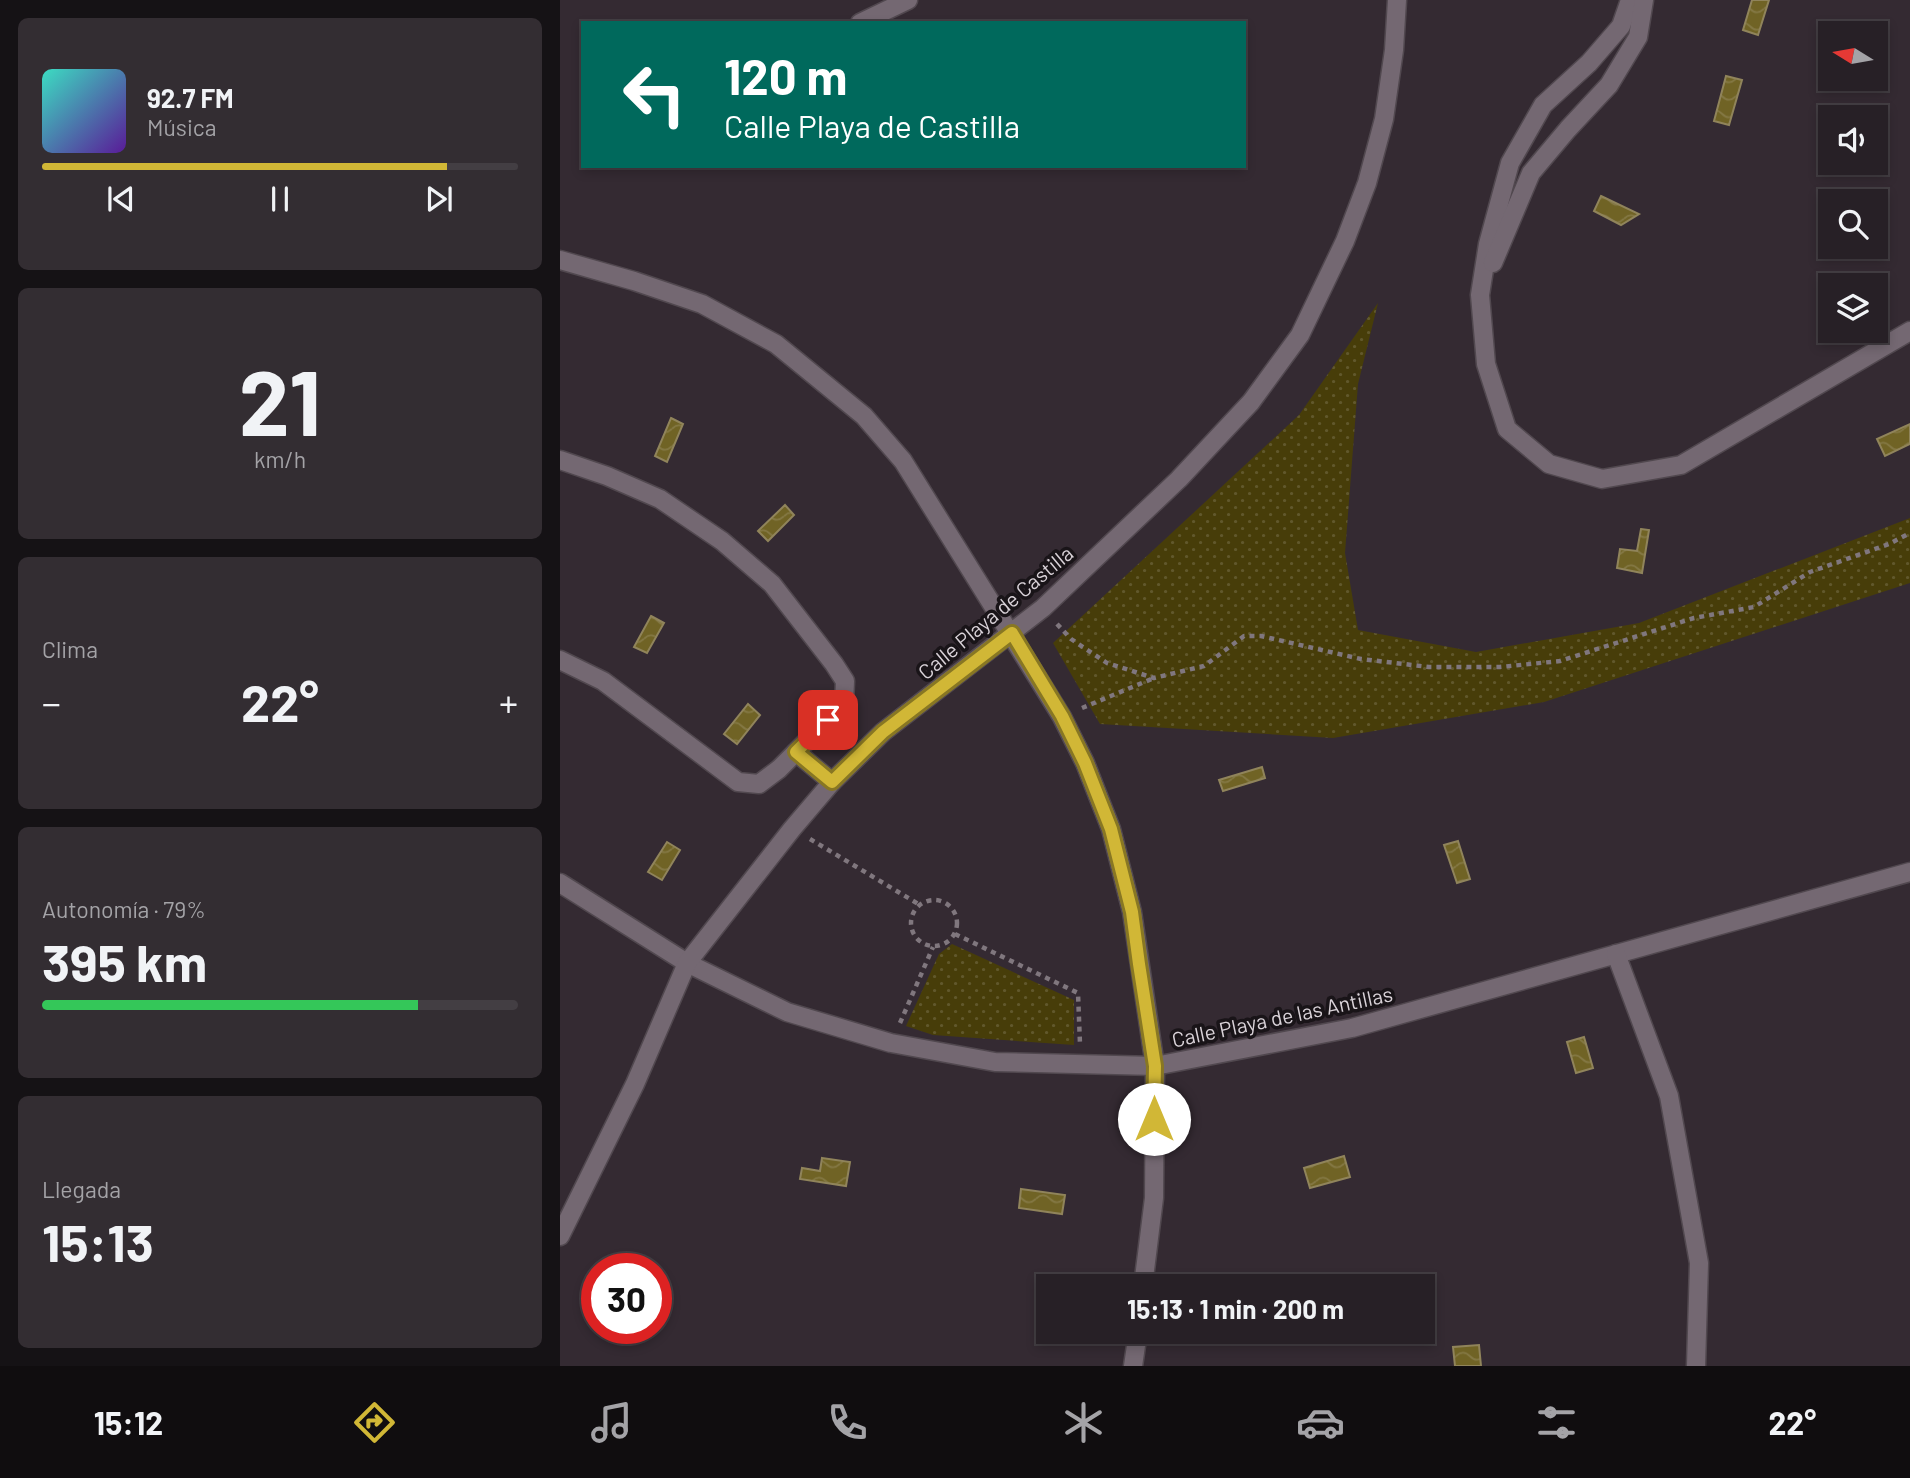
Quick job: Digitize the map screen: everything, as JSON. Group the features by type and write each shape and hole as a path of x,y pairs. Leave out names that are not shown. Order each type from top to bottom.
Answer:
{"street":[{"path":"864,21 908,0"},
{"name":"Calle Playa de Castilla","path":"560,1236 635,1084 687,963 792,828 832,782 883,732 1043,608 1179,480 1251,402 1300,335 1345,241 1367,183 1384,118 1394,50 1397,0"},
{"path":"1630,0 1620,26 1589,64 1543,104 1510,163 1488,244 1480,295 1486,364 1507,429 1549,464 1602,479 1681,465 1910,331"},
{"path":"1480,295 1531,173 1609,85 1638,37 1644,0"},
{"path":"560,260 702,304 776,344 855,408 903,461 1062,716 1085,763 1111,829 1132,912 1155,1066 1154,1198 1144,1274"},
{"path":"560,460 607,476 660,499 722,541 772,584 834,664 845,681 844,704 796,752 759,783 738,782 603,681 560,660"},
{"path":"796,752 832,782"},
{"name":"Calle Playa de las Antillas","path":"560,883 687,963 787,1012 891,1043 995,1062 1155,1066 1352,1028 1910,872"},
{"path":"1616,954 1669,1096 1699,1263 1696,1366"},
{"path":"1133,1366 1136,1344"}],"path":[{"path":"1062,716 1154,678 1204,666 1244,636 1261,636 1361,659 1430,667 1500,667 1560,661 1694,618 1754,607 1810,572 1889,544 1910,533"},
{"path":"1043,608 1071,639 1107,663 1154,678"},
{"path":"792,828 920,905"},
{"path":"938,900 946,903 957,917 955,934 942,946 933,947 916,938 912,930 914,912 920,905 938,900"},
{"path":"955,934 1078,993 1081,1064"},
{"path":"891,1043 933,947"}],"shaded area":[{"path":"1378,303 1358,384 1345,553 1358,630 1476,652 1639,623 1910,518 1910,583 1544,702 1333,738 1100,724 1053,643 1299,415"},
{"path":"952,944 1074,1000 1074,1045 933,1035 906,1026 939,954"}],"water":[{"path":"1752,0 1769,0 1758,35 1743,30"},
{"path":"1726,76 1742,80 1729,125 1714,121"},
{"path":"1601,196 1639,214 1621,225 1594,211"},
{"path":"671,418 683,424 667,462 655,456"},
{"path":"1910,424 1910,444 1885,456 1877,439"},
{"path":"785,505 794,515 768,541 758,531"},
{"path":"1641,529 1649,530 1642,573 1617,568 1620,549 1637,551"},
{"path":"651,616 664,623 647,653 634,647"},
{"path":"748,704 760,715 737,744 724,734"},
{"path":"1262,767 1265,778 1223,791 1219,780"},
{"path":"1458,841 1470,879 1457,883 1444,845"},
{"path":"667,842 680,850 662,880 648,872"},
{"path":"1584,1037 1593,1068 1576,1073 1567,1042"},
{"path":"1344,1156 1350,1177 1310,1188 1304,1168"},
{"path":"822,1158 850,1162 846,1186 800,1179 802,1168 820,1171"},
{"path":"1021,1189 1065,1195 1062,1214 1019,1208"},
{"path":"1479,1345 1481,1366 1455,1366 1453,1347"}],"route":[{"path":"828,720 796,752 832,782 883,732 1012,633 1062,716 1085,763 1111,829 1132,912 1155,1066 1154,1119"}]}
